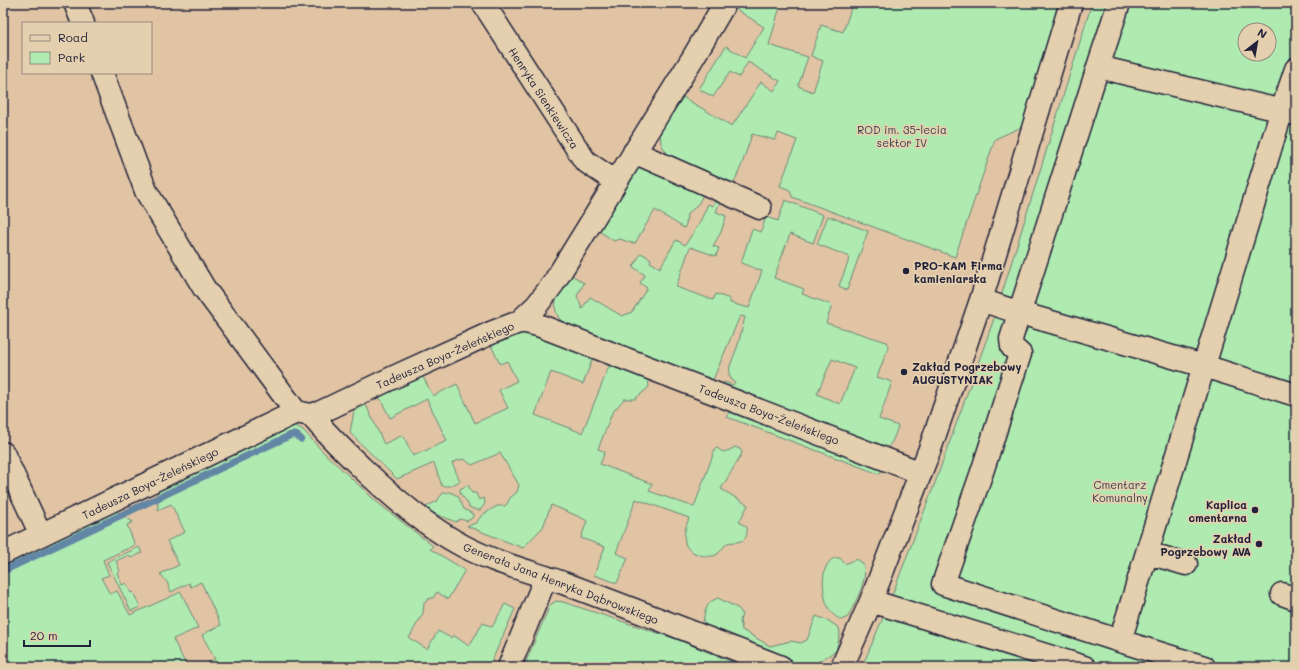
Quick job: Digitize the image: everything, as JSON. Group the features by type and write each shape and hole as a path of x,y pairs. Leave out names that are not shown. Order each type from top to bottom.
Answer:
{"street":[{"path":"75,3 83,22"},
{"name":"Henryka Sienkiewicza","path":"483,3 585,161 616,182"},
{"path":"519,322 537,305 554,284 725,3"},
{"path":"842,667 871,601 931,446 981,300 1071,3"},
{"path":"1119,3 1011,338 1012,347 1020,354 983,469 943,584 1204,667"},
{"path":"1098,67 1289,112"},
{"path":"1120,641 1204,366 1289,112 1296,70"},
{"name":"Generała Jana Henryka Dąbrowskiego","path":"102,74 146,191 204,288 303,413 323,430 387,492 445,535 477,552 781,667"},
{"path":"634,152 760,208"},
{"path":"981,300 1020,313 1204,366 1296,395"},
{"name":"Tadeusza Boya-Żeleńskiego","path":"3,553 303,413 321,412 401,373 519,322 538,325 921,473"},
{"path":"3,453 41,535"},
{"path":"1148,553 1186,564"},
{"path":"509,667 546,577"},
{"path":"871,601 1084,667"}],"green space":[{"name":"ROD im. 35-lecia sektor IV","path":"737,3 781,3 769,45 808,57 798,86 813,92 823,61 811,56 821,25 843,32 853,3 1064,3 1026,125 995,139 955,257 792,197 790,190 780,186 797,140 778,133 775,140 752,134 742,164 732,187 669,156 661,143 660,131 681,96 732,126 761,82 774,91 780,81 748,62 739,77 730,72 713,97 699,89 726,46 745,58 764,27 734,8"},
{"name":"Cmentarz Komunalny","path":"1092,3 1296,3 1296,667 862,667 888,606 935,483 995,316"},
{"path":"638,163 703,193 697,205 687,214 684,228 655,210 635,243 620,239 614,241 596,229"},
{"path":"717,196 721,198 716,212 726,216 721,232 713,246 719,248 716,256 690,247 676,287 713,300 716,294 730,299 730,303 749,308 762,271 741,263 752,229 761,232 766,217 778,221 785,200 823,215 813,243 790,234 774,278 804,289 802,294 832,305 826,323 887,342 888,348 877,377 892,382 879,419 898,426 890,445 884,449 722,387 724,382 733,385 735,382 729,375 730,366 738,345 745,317 740,316 712,382 564,324 556,311 555,305 556,299 570,274 584,283 577,296 582,309 590,297 622,316 632,312 647,288 640,283 645,275 633,267 641,253 651,259 650,262 660,268 676,240 685,245 699,224 708,204 713,206","holes":["832,359 855,368 840,404 817,394"]},
{"path":"828,216 868,231 847,290 839,286 850,257 817,244"},
{"path":"523,330 593,357 583,384 551,372 535,415 582,433 610,364 648,378 649,387 635,399 624,399 612,413 598,449 605,452 600,464 652,484 649,491 694,507 715,449 717,448 723,452 735,447 740,449 742,452 741,455 721,489 748,505 739,522 747,527 746,536 744,539 739,542 727,543 716,555 702,556 693,552 686,546 684,539 689,518 636,499 616,553 628,558 617,583 594,575 605,547 581,538 587,521 551,505 543,527 523,548 467,526 476,523 482,515 497,506 505,506 510,498 517,492 519,485 500,453 472,465 464,459 452,463 460,481 450,486 442,486 434,463 397,479 350,433 354,411 366,405 384,444 403,435 413,456 447,441 427,399 390,418 379,396 422,375 433,396 457,384 475,423 508,408 499,390 517,381 507,361 500,364 489,341"},
{"path":"730,409 885,467 879,474 727,417"},
{"path":"294,425 303,430 323,452 378,503 433,546 430,549 465,570 448,599 437,592 433,598 430,598 424,603 423,613 409,638 427,649 438,631 451,638 453,635 469,646 483,623 492,627 505,604 515,609 489,667 199,667 215,659 202,635 221,625 201,582 191,587 189,583 171,592 167,582 160,574 179,565 167,541 185,532 171,504 158,510 158,489"},
{"path":"468,485 472,493 476,493 479,500 484,498 485,504 480,510 469,507 460,492 460,489"},
{"path":"450,492 458,496 464,509 473,514 471,519 467,521 460,519 456,522 433,513 426,507 437,501 443,493"},
{"path":"115,510 133,522 127,525 135,545 103,560 109,575 101,578 110,594 117,591 130,615 181,592 198,628 173,639 187,667 3,667 3,561"},
{"path":"139,547 142,553 131,558 129,555 116,561 120,571 117,573 122,585 126,583 131,593 133,592 140,607 131,611 107,562"},
{"path":"835,558 840,558 845,564 858,560 862,563 864,569 861,590 848,617 841,620 831,612 828,607 825,600 823,583 826,567 830,561"},
{"path":"718,598 739,609 742,614 740,621 742,630 770,646 791,641 801,643 807,640 816,616 829,621 839,628 840,634 836,651 809,667 801,667 713,634 703,622 705,611 709,604"},
{"path":"556,601 679,640 744,667 526,667 524,666 550,605"}],"waterway":[{"path":"3,571 291,435 296,435 301,439"}],"place":[{"name":"PRO-KAM Firma kamieniarska","path":"906,271"},
{"name":"Zakład Pogrzebowy AUGUSTYNIAK","path":"904,372"},
{"name":"Kaplica cmentarna","path":"1255,510"},
{"name":"Zakład Pogrzebowy AVA","path":"1259,544"}]}
